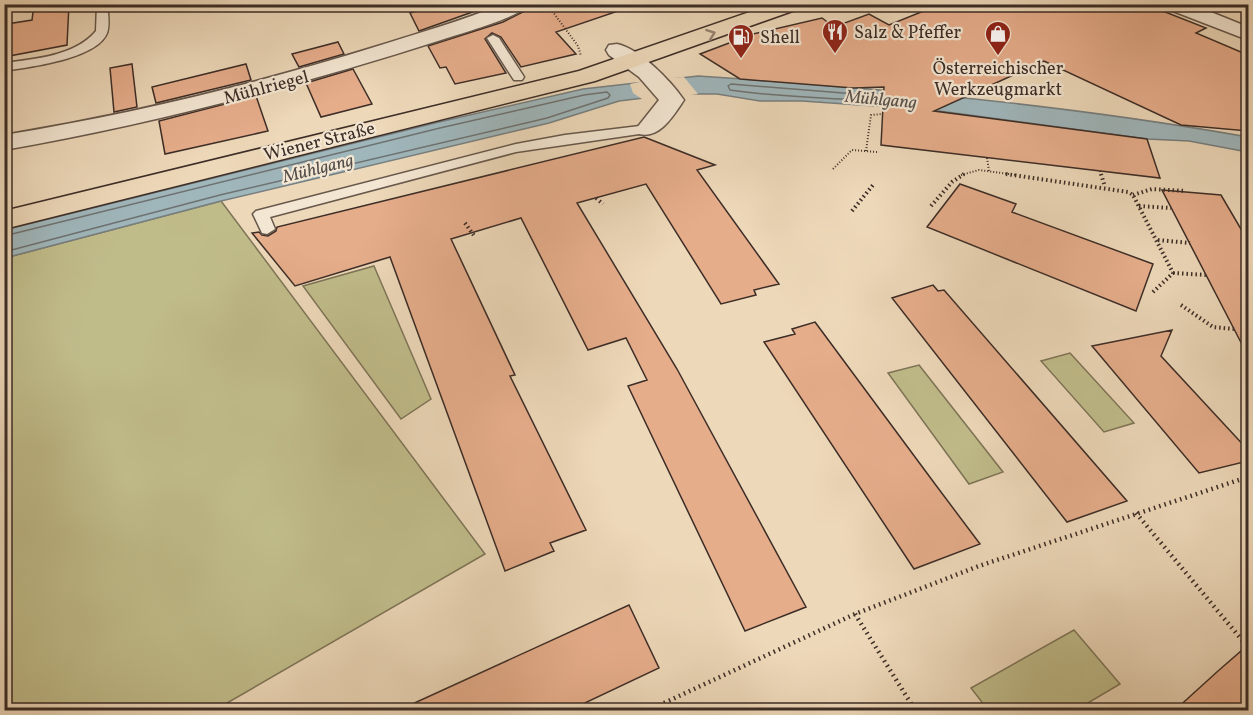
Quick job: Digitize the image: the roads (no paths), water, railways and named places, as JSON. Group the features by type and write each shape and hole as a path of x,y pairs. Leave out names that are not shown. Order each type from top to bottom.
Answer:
{"main road":[{"name":"Wiener Straße","path":"4,203 518,77 632,61 747,4"},
{"name":"Wiener Straße","path":"4,220 587,76 794,4"}],"street":[{"name":"Mühlriegel","path":"4,142 109,124 279,84 340,66 520,4"},
{"path":"1173,4 1248,34"},
{"path":"632,61 672,100 648,129"}],"lane":[{"path":"4,66 77,52 91,45 102,32 102,4"},
{"path":"494,38 518,77"},
{"path":"267,229 261,214 440,167 554,141 615,136 648,129"}],"water":[{"name":"Mühlgang","path":"698,76 905,92 1112,116 1248,137 1248,152 1189,141 1147,139 932,110 802,101 760,101 717,94 677,94 619,101 549,123 221,201 5,258 4,230 439,122 583,89"}],"place":[{"name":"Salz & Pfeffer","path":"835,55"},
{"name":"Österreichischer Werkzeugmarkt","path":"998,57"},
{"name":"Shell","path":"741,60"}]}
